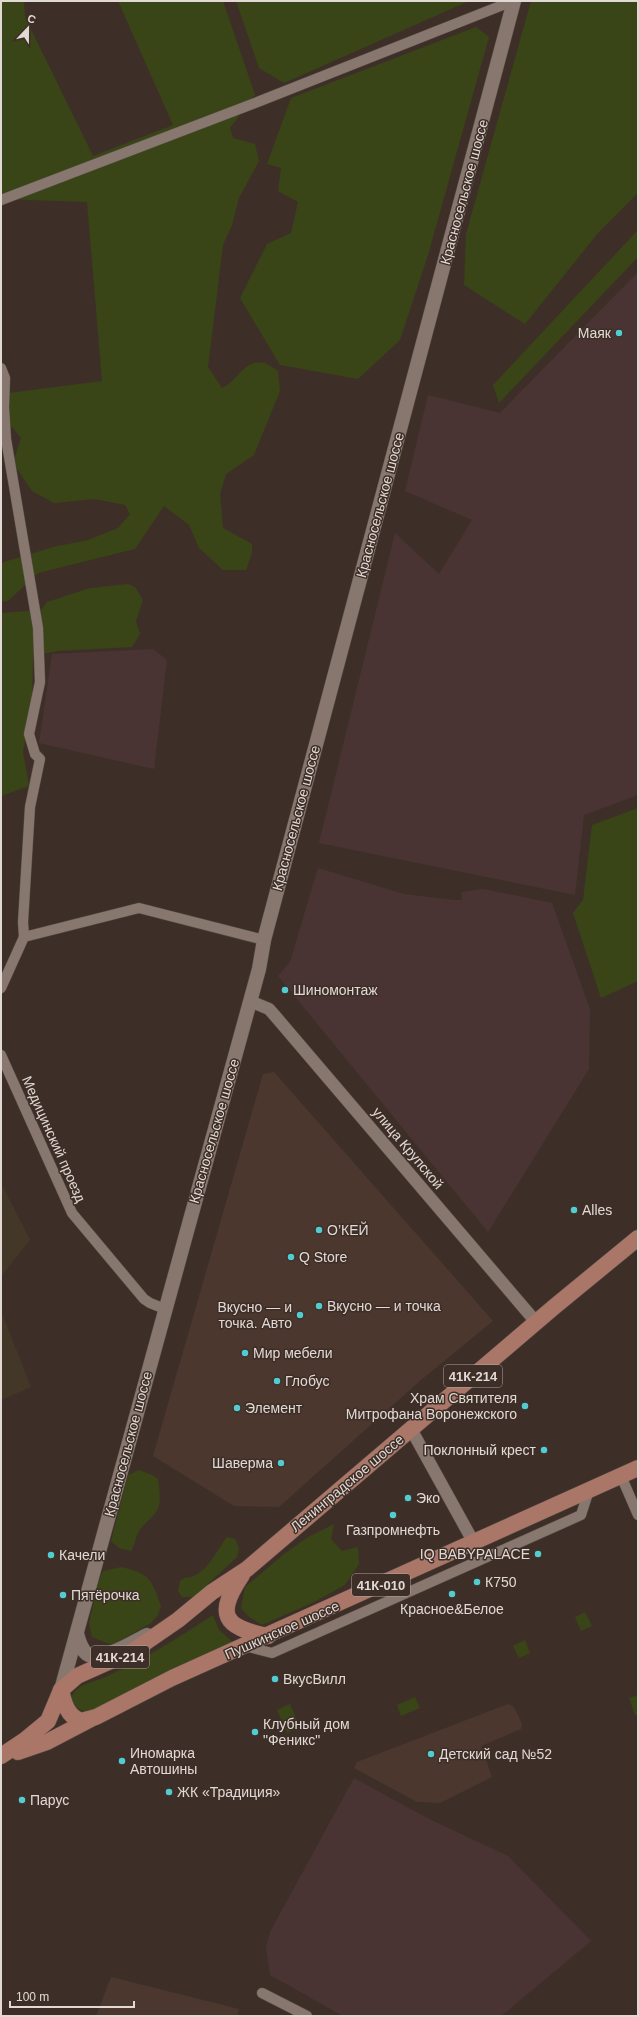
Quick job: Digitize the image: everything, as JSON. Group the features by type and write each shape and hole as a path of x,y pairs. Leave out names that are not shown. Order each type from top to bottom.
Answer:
{"main road":[{"name":"Красносельское шоссе","path":"61,1690 259,969 264,940 513,1"},
{"name":"Ленинградское шоссе","path":"61,1690 77,1676 133,1651 178,1620 212,1592 246,1569 536,1322 638,1238"},
{"name":"Пушкинское шоссе","path":"1,1757 47,1742 172,1678 638,1468"},
{"path":"246,1569 232,1590 226,1603 227,1613 232,1623 242,1629 268,1636"},
{"path":"77,1634 80,1646 87,1654 96,1658 107,1655 178,1620"},
{"path":"1,1757 48,1721 61,1690"},
{"name":"41К-010","path":"61,1690 65,1706 74,1717 81,1721 99,1715"}],"street":[{"path":"1,200 260,101 513,1"},
{"path":"1,368 5,378 4,407 6,439 38,628 40,682 29,734 35,754 40,759 30,807 23,922 24,937 1,988"},
{"path":"24,937 139,908 264,940"},
{"name":"улица Крупской","path":"250,1001 269,1009 536,1322"},
{"name":"Медицинский проезд","path":"3,1059 72,1213 144,1298 150,1303 165,1309"},
{"path":"411,1429 474,1543"},
{"path":"621,1476 638,1515"},
{"path":"245,1646 272,1653 581,1515 589,1490"},
{"path":"262,1993 307,2016"}],"shaded area":[{"path":"638,272 638,795 584,815 575,895 319,843 395,533 439,574 472,520 405,491 428,395 500,413"},
{"path":"153,649 167,660 154,769 39,743 52,654"},
{"path":"318,868 404,894 462,900 461,892 483,889 552,903 590,1009 589,1069 488,1232 278,976 290,962"},
{"path":"274,1072 493,1321 421,1380 279,1507 234,1506 153,1456 263,1074"},
{"path":"1,1183 30,1240 1,1276"},
{"path":"1,1311 31,1387 1,1400"},
{"name":"Детский сад №52","path":"508,1704 514,1707 522,1724 521,1729 481,1746 492,1777 440,1803 417,1802 354,1768 357,1762"},
{"path":"354,1778 427,1818 508,1856 591,1941 501,2016 343,2016 270,1975 266,1947 270,1932"},
{"path":"111,1977 239,2009 237,2016 96,2016"}],"green space":[{"path":"1,1 24,1 25,17 93,156 173,125 118,1 223,1 255,95 230,128 233,138 255,144 259,161 239,198 232,225 223,245 208,367 222,388 232,381 246,367 252,364 257,362 270,365 278,371 280,391 254,455 226,474 220,494 223,528 252,544 252,553 246,570 223,570 199,548 189,525 164,506 135,549 38,573 8,601 1,602 1,563 53,547 88,540 118,528 130,514 125,505 94,499 54,503 32,491 15,466 14,460 21,438 10,425 1,420 1,394 102,381 87,202 1,199"},
{"path":"236,1 469,1 284,83 259,68"},
{"path":"531,1 638,1 638,193 598,233 525,324 464,285 466,234"},
{"path":"476,27 489,37 428,255 400,340 358,379 280,365 240,298 267,244 291,233 298,202 278,191 281,168 267,164 291,98"},
{"path":"638,230 638,257 499,403 493,385"},
{"path":"128,584 135,587 143,600 136,621 140,634 132,647 57,651 33,656 32,701 23,752 29,786 1,796 1,613 41,610 47,602 90,588"},
{"path":"638,808 638,981 601,998 573,913 583,900 592,825"},
{"path":"139,1470 158,1479 160,1495 159,1507 156,1513 139,1531 131,1551 119,1548 111,1541 128,1475"},
{"path":"334,1524 331,1539 342,1551 358,1547 359,1564 345,1585 314,1602 262,1625 249,1617 241,1608 245,1587 284,1554 308,1537"},
{"path":"227,1537 235,1539 239,1548 237,1557 194,1597 182,1597 178,1591 180,1581 182,1579 194,1576 204,1569"},
{"path":"121,1567 144,1575 152,1584 161,1606 158,1615 151,1623 112,1645 92,1637 89,1624 98,1583 103,1571"},
{"path":"585,1612 592,1626 581,1631 575,1617"},
{"path":"213,1615 219,1630 234,1643 92,1710 84,1711 78,1709 74,1704 72,1696 81,1686 103,1678 146,1657"},
{"path":"525,1640 530,1653 519,1658 513,1646"},
{"path":"638,1695 638,1716 635,1715 629,1698"},
{"path":"415,1697 420,1708 401,1716 397,1705"},
{"path":"290,1704 300,1727 287,1733 277,1710"}],"place":[{"name":"Маяк","path":"619,333"},
{"name":"Шиномонтаж","path":"285,990"},
{"name":"Alles","path":"574,1210"},
{"name":"О’КЕЙ","path":"319,1230"},
{"name":"Q Store","path":"291,1257"},
{"name":"Вкусно — и точка","path":"319,1306"},
{"name":"Вкусно — и точка. Авто","path":"300,1315"},
{"name":"Мир мебели","path":"245,1353"},
{"name":"Глобус","path":"277,1381"},
{"name":"Храм Святителя Митрофана Воронежского","path":"525,1406"},
{"name":"Элемент","path":"237,1408"},
{"name":"Поклонный крест","path":"544,1450"},
{"name":"Шаверма","path":"281,1463"},
{"name":"Эко","path":"408,1498"},
{"name":"Газпромнефть","path":"393,1515"},
{"name":"IQ BABYPALACE","path":"538,1554"},
{"name":"Качели","path":"51,1555"},
{"name":"К750","path":"477,1582"},
{"name":"Красное&Белое","path":"452,1594"},
{"name":"Пятёрочка","path":"63,1595"},
{"name":"ВкусВилл","path":"275,1679"},
{"name":"Клубный дом \"Феникс\"","path":"255,1732"},
{"name":"Детский сад №52","path":"431,1754"},
{"name":"Иномарка Автошины","path":"122,1761"},
{"name":"ЖК «Традиция»","path":"169,1792"},
{"name":"Парус","path":"22,1800"}]}
